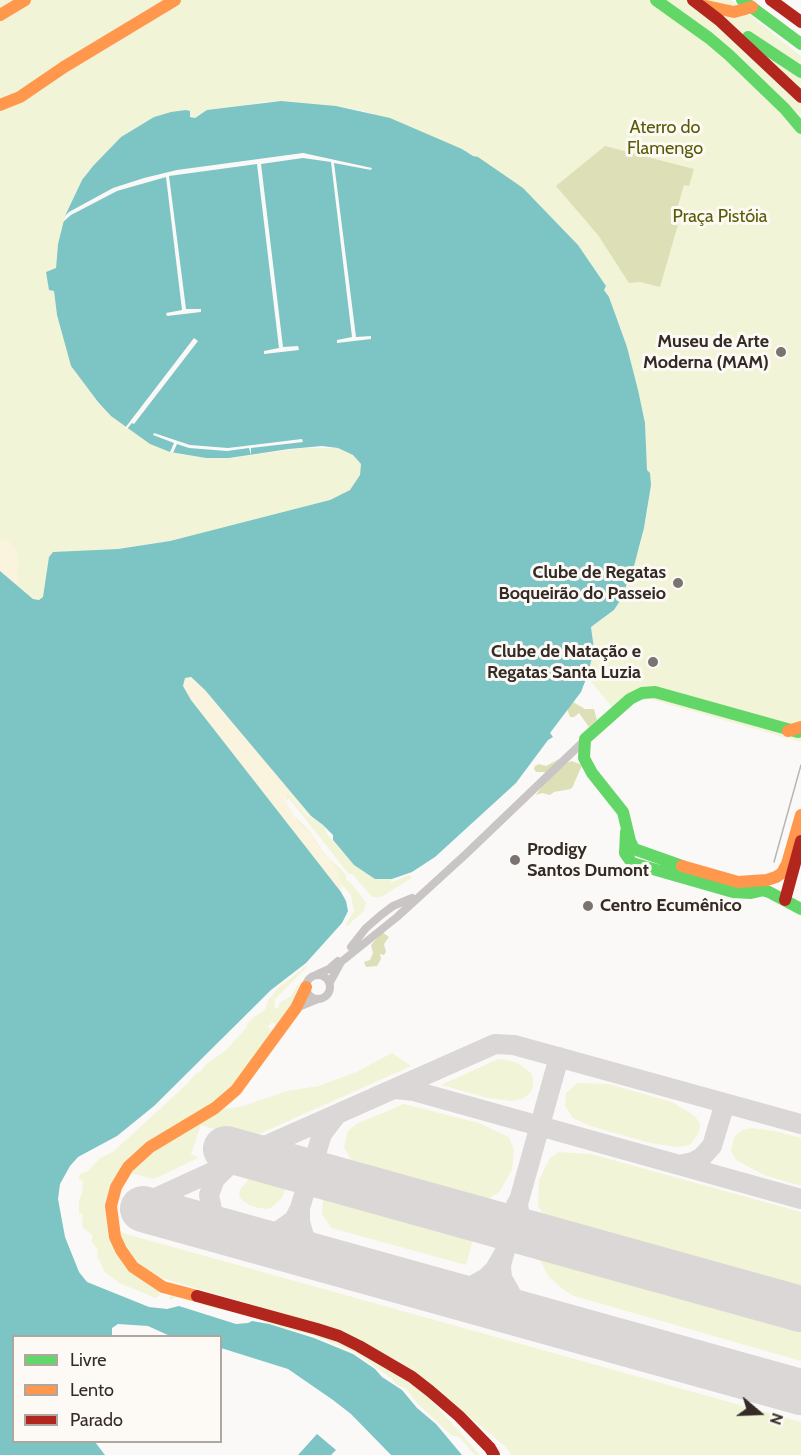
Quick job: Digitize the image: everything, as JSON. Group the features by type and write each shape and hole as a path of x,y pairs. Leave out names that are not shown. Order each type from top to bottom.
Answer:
{"main road":[{"path":"0,15 25,0"},
{"path":"0,105 20,98 64,67 175,0"},
{"path":"656,0 723,49 785,109 801,128"},
{"path":"771,0 801,22"},
{"path":"696,2 729,12 743,11 752,2 801,44"},
{"path":"696,2 719,20 801,97"},
{"path":"719,20 801,72"},
{"path":"794,905 764,890 637,851 631,845 623,812 592,773 584,758 585,739 630,699 642,693 655,692 795,731 801,727"},
{"path":"738,882 767,880 782,873 787,864 801,815"},
{"path":"627,821 625,853 632,863 733,891 751,893 764,890"},
{"path":"794,905 788,886 801,841"},
{"path":"306,987 296,1008 283,1022 248,1074 228,1098 150,1147 128,1167 116,1187 111,1206 117,1244 133,1267 163,1287 317,1329 359,1346 412,1377 430,1391 459,1416 494,1455"}],"street":[{"path":"296,1008 323,998 329,992 330,982 341,962 397,917 585,739"},
{"path":"568,755 584,758"},
{"path":"318,999 311,996 306,987 309,979 335,965 366,928 381,915 393,906 420,893"},
{"path":"316,975 324,976 330,982"}],"green space":[{"name":"Aterro do Flamengo","path":"0,0 731,0 801,56 801,742 650,699 612,707 587,677 594,649 591,627 614,611 620,601 640,546 648,509 645,423 627,347 609,297 604,290 606,286 578,245 533,198 462,149 363,111 281,101 263,102 198,115 195,118 171,112 154,117 121,137 82,180 65,216 58,244 56,268 46,272 49,289 54,291 57,315 71,366 98,403 150,444 170,452 206,458 229,458 303,448 338,448 353,455 361,464 360,475 356,483 350,490 330,500 170,541 118,549 44,590 43,597 39,600 33,599 0,571"},
{"path":"605,146 694,169 689,186 684,185 676,212 681,214 660,287 640,282 629,283 598,235 556,186"},
{"path":"573,702 585,709 594,709 597,720 589,727 579,713 570,717 567,709"},
{"path":"559,759 563,764 572,761 582,765 573,786 571,789 550,795 542,793 536,795 544,783 545,772 536,772 535,766 539,764 546,766"},
{"path":"285,794 289,794 305,814 323,825 328,835 354,865 375,879 392,879 390,883 410,875 412,878 381,897 372,897 352,874 348,873 291,801 288,799 286,802"},
{"path":"295,816 366,902 364,911 347,926 354,911 351,895 342,885 330,860 324,855 307,831 300,827"},
{"path":"382,932 389,937 384,944 386,952 384,955 380,954 381,959 377,966 366,967 364,962 370,960 373,953 371,945"},
{"path":"306,966 275,999 275,1008 278,1009 280,1002 290,997 300,981 295,999 277,1025 272,1022 268,1027 273,1031 227,1093 120,1171 112,1238 159,1290 160,1295 156,1298 119,1283 105,1272 97,1256 98,1250 91,1241 93,1236 82,1227 83,1214 79,1214 79,1200 83,1182 78,1178 80,1174 88,1171 100,1158 114,1151 207,1063 225,1051 247,1027 247,1024 265,1010 268,1000 279,987"},
{"path":"392,1053 411,1066 248,1139 201,1125 191,1154 198,1158 154,1179 130,1173 152,1152 222,1109 240,1107 287,1091 319,1086 356,1072"},
{"path":"502,1059 518,1063 531,1073 533,1088 522,1099 512,1101 488,1098 441,1085 496,1060"},
{"path":"577,1083 609,1084 672,1102 695,1116 700,1124 699,1133 690,1145 678,1147 650,1143 590,1126 573,1118 565,1106 566,1093"},
{"path":"404,1104 479,1123 509,1137 514,1150 512,1170 500,1191 490,1198 475,1198 352,1162 344,1147 348,1131 356,1124"},
{"path":"752,1128 801,1138 801,1186 764,1175 736,1160 731,1151 734,1137 742,1130"},
{"path":"559,1152 591,1154 801,1212 801,1289 548,1218 538,1205 539,1180 550,1158"},
{"path":"254,1173 288,1182 282,1198 272,1207 258,1208 241,1199 239,1195 241,1188"},
{"path":"326,1197 472,1238 466,1265 331,1228 322,1214 323,1201"},
{"path":"119,1232 801,1422 801,1455 511,1455 506,1447 428,1383 328,1327 158,1277 136,1262 126,1249"},
{"path":"538,1257 801,1330 801,1361 574,1296 549,1277"},
{"path":"172,1294 307,1329 345,1344 425,1393 480,1455 475,1455 459,1437 451,1435 417,1403 406,1389 354,1352 315,1336 269,1324 253,1316 206,1306 178,1296 171,1300 169,1298"}],"sand":[{"path":"0,539 9,541 18,555 16,571 19,580 15,584 0,571"},
{"path":"188,676 205,690 311,816 306,814 289,794 285,794 284,799 300,826 310,833 324,855 334,865 342,885 341,892 191,700 183,686"}],"water":[{"path":"281,101 336,106 390,118 478,157 523,188 578,245 606,286 604,290 609,297 627,347 645,423 647,470 650,473 651,485 644,528 634,566 620,601 614,610 591,627 594,649 581,692 550,733 553,737 548,740 516,783 435,857 412,872 392,879 375,879 354,865 333,840 333,835 311,816 205,690 191,677 185,678 183,686 191,700 341,892 348,911 342,923 306,963 271,990 154,1106 117,1136 78,1157 60,1184 58,1199 65,1237 79,1272 87,1282 149,1307 167,1309 179,1306 236,1324 252,1321 269,1324 314,1338 353,1354 402,1390 417,1408 436,1424 462,1455 391,1455 351,1414 333,1400 288,1369 222,1348 222,1335 168,1335 148,1326 118,1324 112,1328 112,1335 12,1335 12,1443 96,1443 105,1455 0,1455 0,571 33,599 39,600 43,597 49,557 53,552 118,549 170,541 330,500 350,490 360,475 361,464 353,455 338,448 322,446 229,458 206,458 170,452 150,444 111,416 71,366 57,315 54,291 49,290 46,272 56,268 58,244 65,216 82,180 121,137 154,117 186,110 190,111 190,117 195,118 207,110"},
{"path":"317,1434 336,1450 331,1455 298,1455"}],"pier":[{"path":"303,153 372,168 371,170 334,163 356,337 371,336 371,339 337,343 337,340 352,337 331,162 303,158 261,164 283,347 298,346 299,350 264,354 264,351 279,348 257,164 169,176 186,309 201,309 201,312 167,316 166,313 182,310 166,177 117,191 71,215 63,222 69,212 113,188 144,178 177,170"},
{"path":"194,338 198,341 134,424 125,428"},
{"path":"154,433 190,445 228,448 302,439 303,442 251,448 251,455 249,448 227,451 189,448 177,444 173,453 170,452 174,443 153,435"}],"taxiway":[{"path":"236,1234 219,1222 213,1214 209,1195 215,1179 231,1163 495,1044 514,1045 801,1124"},
{"path":"539,1319 518,1307 502,1278 501,1265 559,1057"},
{"path":"397,1089 414,1091 801,1199"},
{"path":"679,1165 702,1157 712,1146 725,1103"},
{"path":"254,1239 277,1232 294,1220 300,1208 322,1134 335,1117"},
{"path":"316,1154 325,1172 343,1181"},
{"path":"154,1212 150,1205 153,1199 223,1167"},
{"path":"482,1220 500,1220 514,1210 517,1203"},
{"path":"518,1205 521,1222 537,1235"},
{"path":"300,1208 300,1222 304,1236 310,1246 329,1260"},
{"path":"428,1288 459,1290 470,1287 486,1278 495,1269 503,1255"}],"runway":[{"path":"226,1149 801,1309"},
{"path":"143,1209 801,1392"}],"tram line":[{"path":"774,862 801,765"}],"traffic: fast":[{"path":"656,0 729,55 785,109 801,128"},
{"path":"742,0 801,44"},
{"path":"748,37 801,72"},
{"path":"682,866 634,849 623,812 592,773 584,758 585,739 630,699 642,693 655,692 798,732"},
{"path":"626,832 625,853 632,863 733,892 751,893 764,890"},
{"path":"756,888 769,892 801,909"}],"traffic: slow":[{"path":"0,15 25,0"},
{"path":"0,105 20,97 64,67 175,0"},
{"path":"706,6 734,12 752,7"},
{"path":"788,731 801,727"},
{"path":"682,866 738,882 767,880 776,877 782,873 787,864 801,815"},
{"path":"197,1296 163,1287 133,1267 115,1237 111,1206 116,1187 128,1167 150,1147 215,1108 236,1090 296,1008 306,987"}],"traffic: jam":[{"path":"693,0 719,20 801,97"},
{"path":"771,0 801,22"},
{"path":"785,900 801,841"},
{"path":"197,1296 317,1329 359,1346 412,1377 430,1391 459,1416 494,1455"}],"place":[{"name":"Museu de Arte Moderna (MAM)","path":"781,352"},
{"name":"Clube de Regatas Boqueirão do Passeio","path":"678,583"},
{"name":"Clube de Natação e Regatas Santa Luzia","path":"653,662"},
{"name":"Prodigy Santos Dumont","path":"515,860"},
{"name":"Centro Ecumênico","path":"588,906"}],"park label":[{"name":"Praça Pistóia","path":"720,217"}]}
